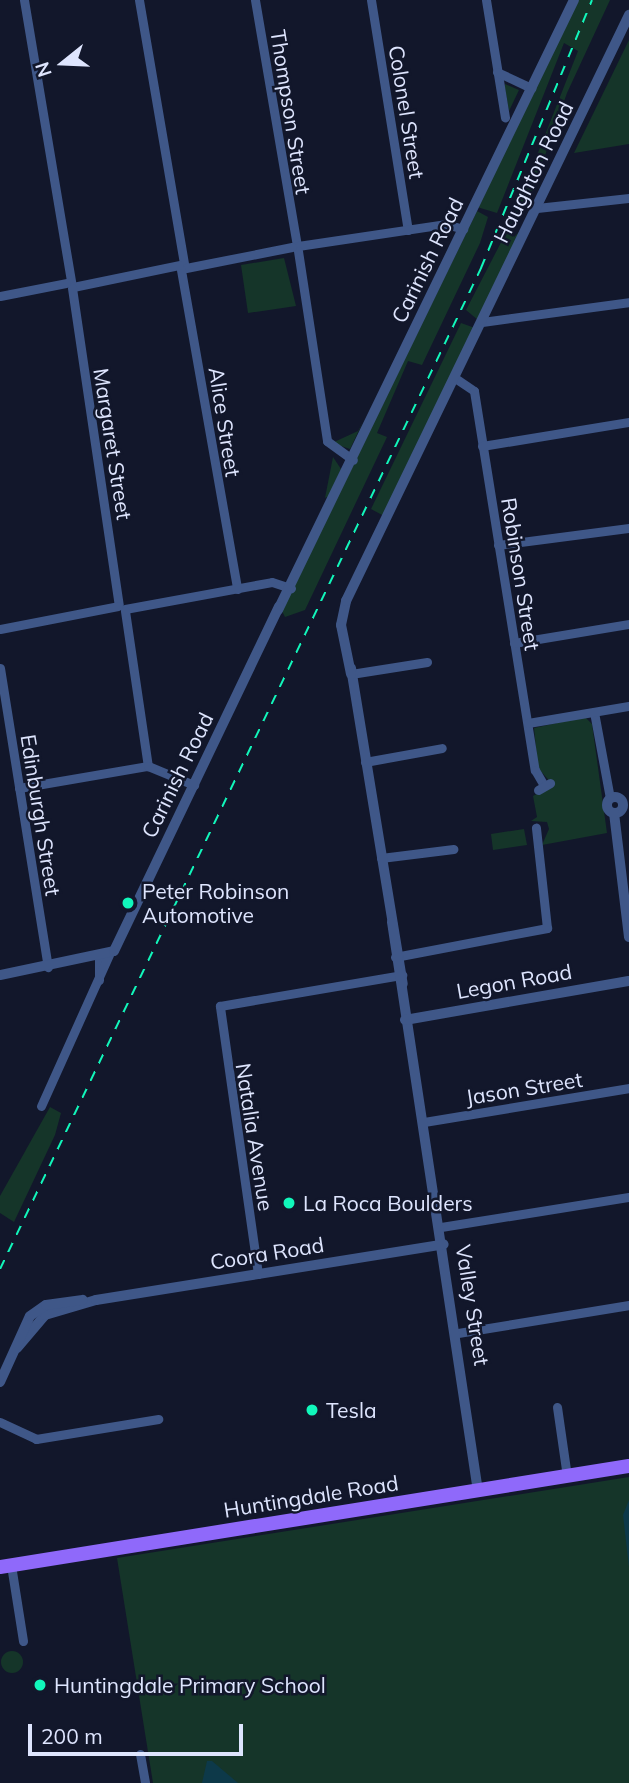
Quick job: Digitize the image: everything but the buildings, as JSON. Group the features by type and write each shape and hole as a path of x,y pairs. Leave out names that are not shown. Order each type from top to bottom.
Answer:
{"main road":[{"name":"Huntingdale Road","path":"6,1566 629,1466"}],"street":[{"name":"Margaret Street","path":"24,0 148,766"},
{"name":"Alice Street","path":"139,0 234,589"},
{"name":"Thompson Street","path":"255,0 327,442 353,460"},
{"name":"Colonel Street","path":"371,0 408,230"},
{"path":"486,0 505,117"},
{"name":"Carinish Road","path":"41,1105 99,982 104,957 194,785 574,0"},
{"name":"Haughton Road","path":"343,620 365,566 443,404 458,379 482,322 629,15"},
{"path":"497,72 531,88"},
{"path":"537,208 629,198"},
{"path":"0,296 408,230 438,226 461,232"},
{"path":"482,322 629,302"},
{"name":"Robinson Street","path":"458,379 473,388 528,723 544,786"},
{"path":"482,446 629,422"},
{"path":"498,545 629,528"},
{"path":"3,627 268,584 288,589"},
{"name":"Valley Street","path":"343,620 482,1490"},
{"path":"514,643 629,625"},
{"path":"351,674 427,662"},
{"name":"Edinburgh Street","path":"0,668 48,967"},
{"path":"528,723 629,706"},
{"path":"594,712 614,813 629,937"},
{"path":"366,762 442,748"},
{"path":"19,788 148,766 194,785"},
{"path":"610,798 626,801"},
{"path":"614,813 626,801"},
{"path":"397,957 547,928 538,827"},
{"path":"381,858 453,849"},
{"path":"0,975 104,957"},
{"name":"Natalia Avenue","path":"258,1274 220,1006 399,975"},
{"name":"Legon Road","path":"408,1019 629,981"},
{"name":"Jason Street","path":"424,1122 629,1088"},
{"path":"441,1227 629,1197"},
{"name":"Coora Road","path":"0,1382 17,1348 44,1311 96,1300 444,1244"},
{"path":"458,1333 629,1305"},
{"path":"557,1407 568,1476"},
{"path":"0,1422 36,1438 158,1419"},
{"path":"6,1566 23,1641"},
{"path":"140,1754 145,1783"}],"green space":[{"path":"578,0 610,0 567,93 529,201 510,224 578,51 564,43 497,213 477,207"},
{"path":"629,40 629,144 574,153"},
{"path":"505,84 519,90 509,111 505,88"},
{"path":"477,211 488,217 480,243 422,365 408,361 377,433 387,437 305,610 285,617 282,611"},
{"path":"509,227 514,237 520,231 478,320 466,310"},
{"path":"284,258 296,306 248,313 241,265"},
{"path":"461,323 475,328 384,516 371,509"},
{"path":"363,422 350,449 332,443 358,431"},
{"path":"333,457 341,469 329,496 325,498"},
{"path":"585,717 592,724 607,833 542,845 549,829 547,822 531,821 537,817 533,796 553,785 538,768 534,728"},
{"path":"524,829 527,845 493,850 491,834"},
{"path":"50,1107 61,1113 55,1135 14,1222 0,1213 0,1196"},
{"path":"629,1477 629,1783 153,1783 117,1558"},
{"path":"12,1651 20,1654 23,1662 20,1670 12,1673 4,1670 1,1662 4,1654"}],"water":[{"path":"629,1500 629,1567 623,1515"},
{"path":"207,1761 212,1761 238,1783 202,1783"}],"railway":[{"path":"0,1269 481,268 592,0"}],"place":[{"name":"Peter Robinson Automotive","path":"128,903"},
{"name":"La Roca Boulders","path":"289,1203"},
{"name":"Tesla","path":"312,1410"},
{"name":"Huntingdale Primary School","path":"40,1685"}]}
